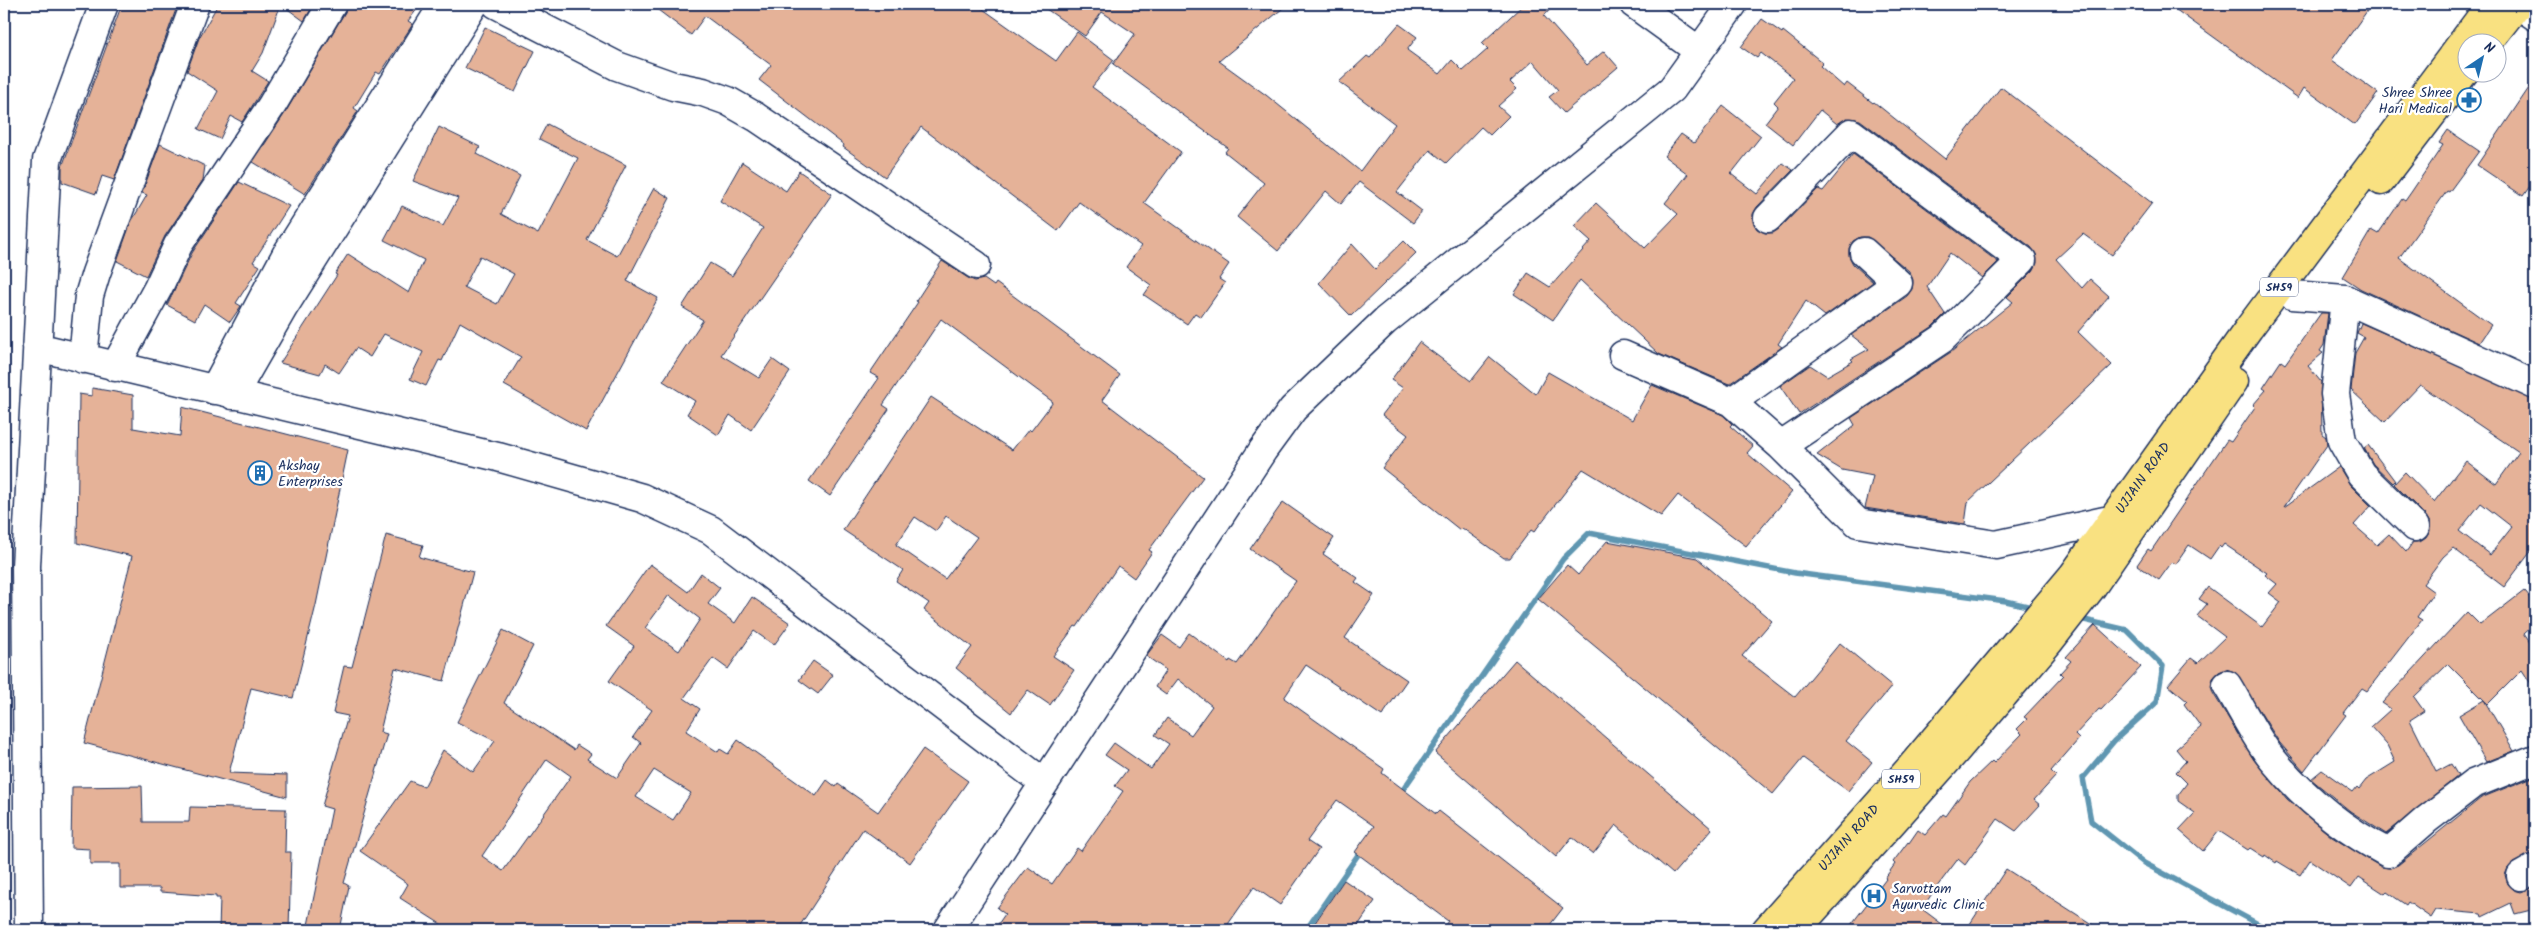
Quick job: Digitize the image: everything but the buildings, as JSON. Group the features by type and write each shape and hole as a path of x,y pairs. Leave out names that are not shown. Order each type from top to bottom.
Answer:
{"main road":[{"name":"UJJAIN ROAD","path":"2082,581 2110,522 2249,328 2491,4"},
{"path":"2496,32 2518,4"},
{"name":"UJJAIN ROAD","path":"1796,930 1955,752 2292,295 2457,82"},
{"name":"UJJAIN ROAD","path":"1766,930 1912,767 2041,634"}],"street":[{"path":"29,930 15,634 26,566 47,160 104,4"},
{"path":"83,359 89,296 96,273 195,4"},
{"path":"114,367 158,288 178,245 272,105 332,4"},
{"path":"223,393 286,255 444,4"},
{"path":"223,393 283,308 474,4"},
{"path":"496,4 617,66 673,86 702,92 728,101 756,117 976,265"},
{"path":"1634,4 1699,51"},
{"path":"948,930 1263,450 1293,409 1385,321 1672,89 1733,4"},
{"path":"2518,4 2535,16"},
{"path":"1768,218 1851,133 2022,260 1942,338 1781,446"},
{"path":"1731,402 1898,284 1864,252"},
{"path":"2292,295 2345,299 2535,385"},
{"path":"2345,299 2335,394 2342,441 2361,474 2415,526"},
{"path":"37,347 543,470 642,498 712,530 1044,783"},
{"path":"1623,355 1731,402 1781,446 1858,523 1996,545 2105,521 2110,522"},
{"path":"2227,684 2272,759 2316,805 2360,838 2388,853 2426,820 2473,784 2535,760"}],"waterway":[{"path":"1400,794 1563,559 1589,533 1795,573 2006,601 2036,608"},
{"path":"2076,618 2127,630 2163,666 2157,702 2114,741 2083,778 2091,821 2144,863 2269,930"},
{"path":"1306,930 1362,849"}],"place":[{"name":"Shree Shree Hari Medical","path":"2469,100"},
{"name":"Akshay Enterprises","path":"260,473"},
{"name":"Sarvottam Ayurvedic Clinic","path":"1874,896"}]}
